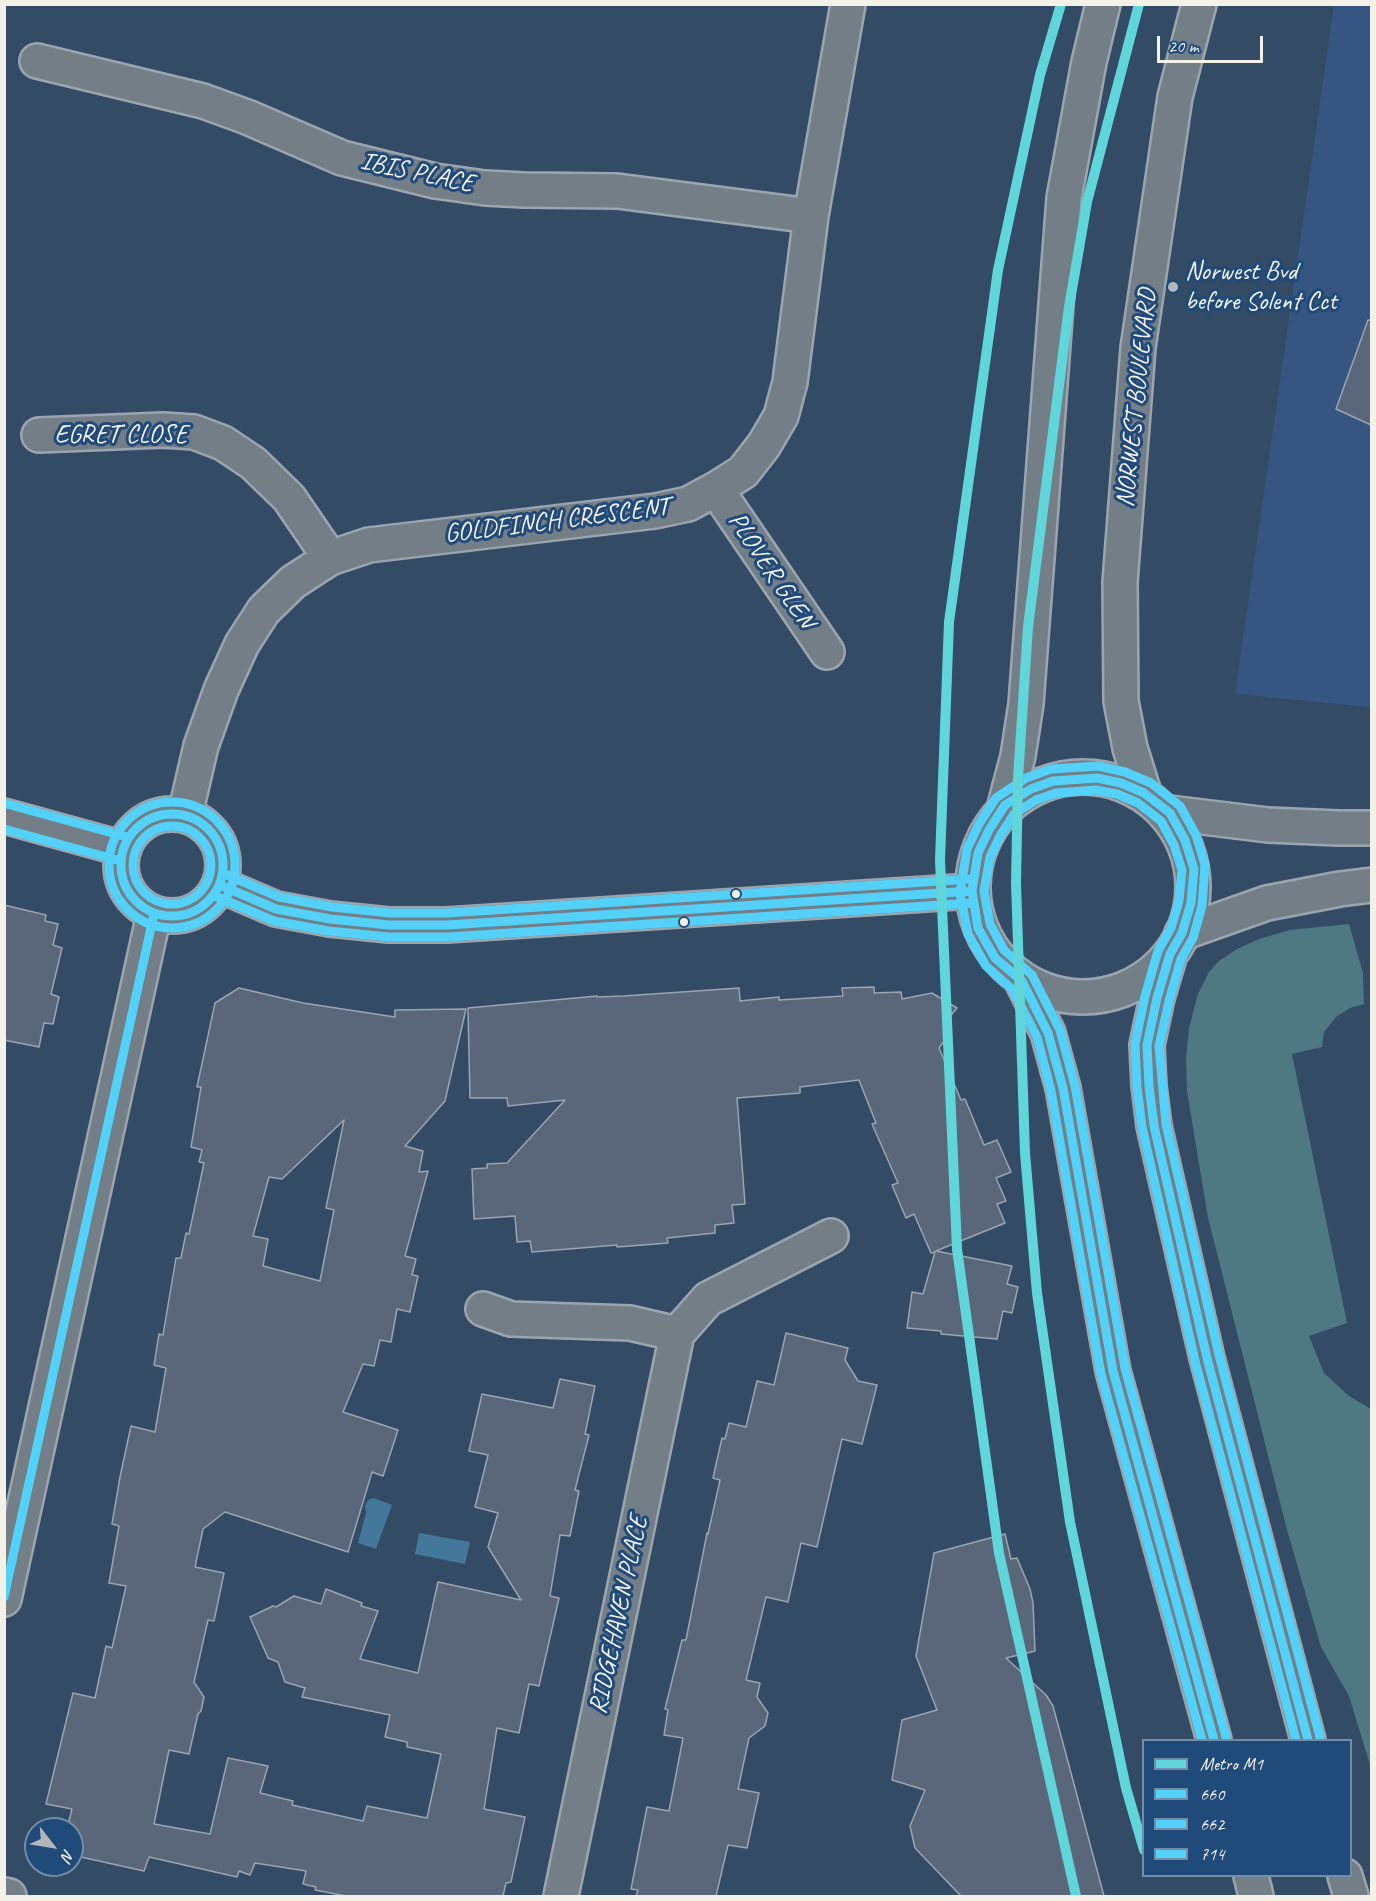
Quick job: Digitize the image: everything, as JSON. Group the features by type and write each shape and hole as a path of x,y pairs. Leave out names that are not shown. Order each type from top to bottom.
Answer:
{"street":[{"name":"GOLDFINCH CRESCENT","path":"184,815 201,746 221,690 242,644 264,610 293,582 330,558 369,545 655,511 688,504 743,472 764,445 781,416 790,382 811,216 848,4"},
{"path":"1103,4 1089,62 1064,198 1026,704 1018,756 1005,805 978,853 972,891 978,928 996,958 1022,981 1049,993 1087,998 1106,996 1142,981 1176,944 1268,903 1371,885"},
{"name":"NORWEST BOULEVARD","path":"1144,793 1130,748 1121,701 1120,582 1138,348 1175,96 1198,4"},
{"name":"IBIS PLACE","path":"37,61 202,101 247,117 342,158 435,181 514,189 617,191 811,216"},
{"name":"EGRET CLOSE","path":"39,435 163,430 194,432 223,442 253,463 289,498 330,558"},
{"name":"PLOVER GLEN","path":"716,489 827,652"},
{"path":"1005,805 1031,789 1053,781 1097,778 1121,783 1144,793 1170,813 1185,840 1194,870 1191,903 1157,998 1147,1044 1154,1126 1207,1358 1308,1739"},
{"path":"1170,813 1268,825 1371,828"},
{"path":"169,814 184,815 201,822 214,834 222,850 224,867 220,885 212,899 200,909 185,916 169,917 154,914 140,906 129,894 123,880 121,864 124,849 131,835 142,824 154,817 169,814"},
{"path":"4,816 124,849"},
{"path":"220,885 276,909 330,919 389,925 447,925 972,891"},
{"path":"4,1599 154,914"},
{"path":"1022,981 1048,1033 1063,1088 1113,1371 1214,1739"},
{"name":"RIDGEHAVEN PLACE","path":"561,1896 677,1334 708,1299 831,1236"},
{"path":"483,1309 511,1319 630,1323 677,1334"},
{"path":"1251,1877 1256,1896"},
{"path":"1346,1877 1351,1896"},
{"path":"4,1895 9,1896"}],"shaded area":[{"path":"1334,5 1371,5 1371,707 1235,694"},
{"path":"374,1498 392,1505 376,1549 358,1543 366,1513 365,1506 368,1500"},
{"path":"419,1533 470,1542 465,1564 415,1554"}],"green space":[{"path":"1349,924 1363,973 1364,1004 1350,1008 1336,1017 1324,1032 1322,1047 1292,1054 1347,1323 1309,1336 1324,1373 1349,1396 1371,1409 1371,1768 1349,1696 1321,1647 1287,1530 1208,1218 1187,1091 1186,1059 1189,1028 1198,994 1209,972 1219,961 1237,949 1259,939 1290,930"}],"building":[{"path":"1368,320 1371,320 1371,425 1336,409"},
{"path":"4,905 46,915 45,921 58,924 53,945 62,948 51,994 59,997 53,1024 44,1023 39,1047 4,1040"},
{"path":"874,987 874,993 901,992 902,999 932,993 957,1008 947,1020 947,1037 939,1048 961,1100 965,1099 984,1145 997,1140 1011,1172 996,1178 1006,1201 997,1204 1005,1223 936,1251 1012,1266 1007,1284 1018,1287 1012,1313 1003,1311 997,1339 941,1334 941,1331 907,1328 912,1292 923,1294 935,1252 931,1253 914,1214 906,1218 892,1185 898,1183 872,1124 876,1123 859,1080 800,1087 800,1093 737,1098 745,1204 732,1205 734,1223 715,1225 715,1233 667,1238 668,1243 532,1252 530,1241 517,1242 515,1216 474,1219 472,1169 487,1168 487,1164 507,1163 565,1100 508,1106 507,1098 470,1098 468,1008 597,996 739,988 740,1001 779,997 779,1000 843,996 842,988"},
{"path":"239,988 303,1003 395,1017 395,1010 466,1009 445,1101 405,1146 423,1151 419,1172 428,1171 405,1256 416,1259 412,1275 418,1276 410,1312 397,1309 391,1342 380,1340 374,1366 363,1364 343,1412 398,1430 383,1476 372,1472 348,1552 225,1512 203,1529 195,1567 224,1573 214,1621 208,1620 194,1682 204,1697 189,1754 169,1750 154,1824 210,1834 228,1758 268,1766 260,1793 293,1801 292,1805 363,1821 367,1806 427,1818 441,1754 407,1747 407,1742 385,1737 390,1715 302,1697 305,1688 285,1682 278,1662 268,1658 250,1617 273,1606 276,1607 294,1596 321,1604 326,1589 362,1603 361,1606 378,1611 360,1659 418,1673 438,1582 521,1600 488,1547 498,1513 475,1507 488,1455 469,1451 482,1394 553,1408 560,1379 595,1386 585,1434 589,1435 575,1490 579,1491 570,1536 560,1535 550,1596 559,1598 539,1686 529,1684 519,1733 497,1728 484,1809 525,1817 511,1882 506,1883 503,1896 346,1896 315,1890 316,1887 303,1884 306,1871 255,1863 250,1875 239,1871 237,1877 149,1857 144,1871 84,1858 84,1817 70,1817 72,1809 46,1804 73,1693 95,1698 106,1646 112,1648 126,1586 109,1583 119,1526 112,1524 131,1426 155,1432 166,1368 154,1365 159,1334 163,1335 176,1258 181,1258 186,1233 189,1234 204,1163 199,1162 202,1150 191,1147 201,1087 197,1087 215,1003","holes":["344,1120 326,1208 334,1210 320,1281 263,1266 268,1239 253,1236 269,1177 282,1179"]},
{"path":"786,1333 848,1348 845,1360 858,1381 877,1385 862,1444 842,1439 817,1547 801,1543 788,1602 766,1597 746,1680 760,1683 757,1697 768,1713 765,1726 749,1738 738,1789 759,1793 747,1848 728,1845 716,1896 636,1896 638,1890 631,1889 647,1807 669,1811 683,1738 664,1735 668,1710 665,1709 682,1640 686,1640 720,1480 713,1478 722,1438 725,1439 729,1423 746,1427 757,1381 774,1385"},
{"path":"1005,1534 1011,1559 1017,1558 1030,1589 1033,1603 1035,1651 1006,1658 1046,1695 1053,1706 1104,1896 961,1896 915,1848 910,1826 925,1790 892,1780 902,1720 937,1710 916,1656 934,1553"}],"metro line":[{"name":"M1","path":"1061,4 1040,75 998,270 949,622 940,860 957,1249 999,1553 1076,1896"},
{"name":"M1","path":"1139,4 1087,202 1069,307 1028,627 1018,778 1016,883 1025,1153 1037,1293 1070,1522 1126,1788 1142,1843"}],"transit line":[{"name":"714","path":"1202,1739 1101,1374 1051,1091 1037,1037 1012,989 986,966 968,934 960,893 967,849 979,824 996,798 1026,778 1051,769 1098,766 1125,772 1151,783 1180,806 1196,835 1205,865 1202,906 1193,938 1181,959 1159,1046 1166,1124 1219,1355 1320,1737"},
{"name":"660","path":"1214,1739 1113,1371 1063,1088 1048,1033 1022,981 995,958 978,928 972,891 978,853 989,830 1005,805 1031,789 1053,781 1097,778 1121,783 1144,793 1170,813 1185,840 1194,869 1191,903 1182,933 1170,954 1157,998 1147,1045 1154,1126 1207,1358 1308,1739"},
{"name":"662","path":"1226,1737 1125,1368 1075,1086 1060,1030 1032,975 1004,950 990,924 984,891 990,857 1014,814 1036,800 1056,793 1096,790 1117,794 1138,803 1161,821 1174,845 1182,870 1179,901 1171,928 1158,951 1145,996 1135,1044 1142,1127 1195,1361 1296,1739"},
{"name":"662","path":"172,802 196,807 217,820 230,841 235,865 230,889 217,910 196,923 172,928 148,923 127,910 114,889 109,865 114,841 127,820 148,807 172,802"},
{"name":"714","path":"7,804 127,837"},
{"name":"660","path":"172,814 192,818 208,829 219,845 223,865 219,885 208,901 192,912 172,916 152,912 136,901 125,885 121,865 125,845 136,829 152,818 172,814"},
{"name":"714","path":"172,826 187,829 200,837 208,850 211,865 208,880 200,893 187,901 172,904 157,901 144,893 136,880 133,865 136,850 144,837 157,829 172,826"},
{"name":"662","path":"4,829 121,861"},
{"name":"714","path":"225,874 279,897 332,907 390,913 447,913 971,879"},
{"name":"660","path":"220,885 276,909 330,919 389,925 447,925 972,891"},
{"name":"662","path":"215,896 274,921 329,931 389,937 448,937 973,903"},
{"name":"660","path":"4,1597 154,914"}],"place":[{"name":"Norwest Bvd before Solent Cct","path":"1173,287"}]}
